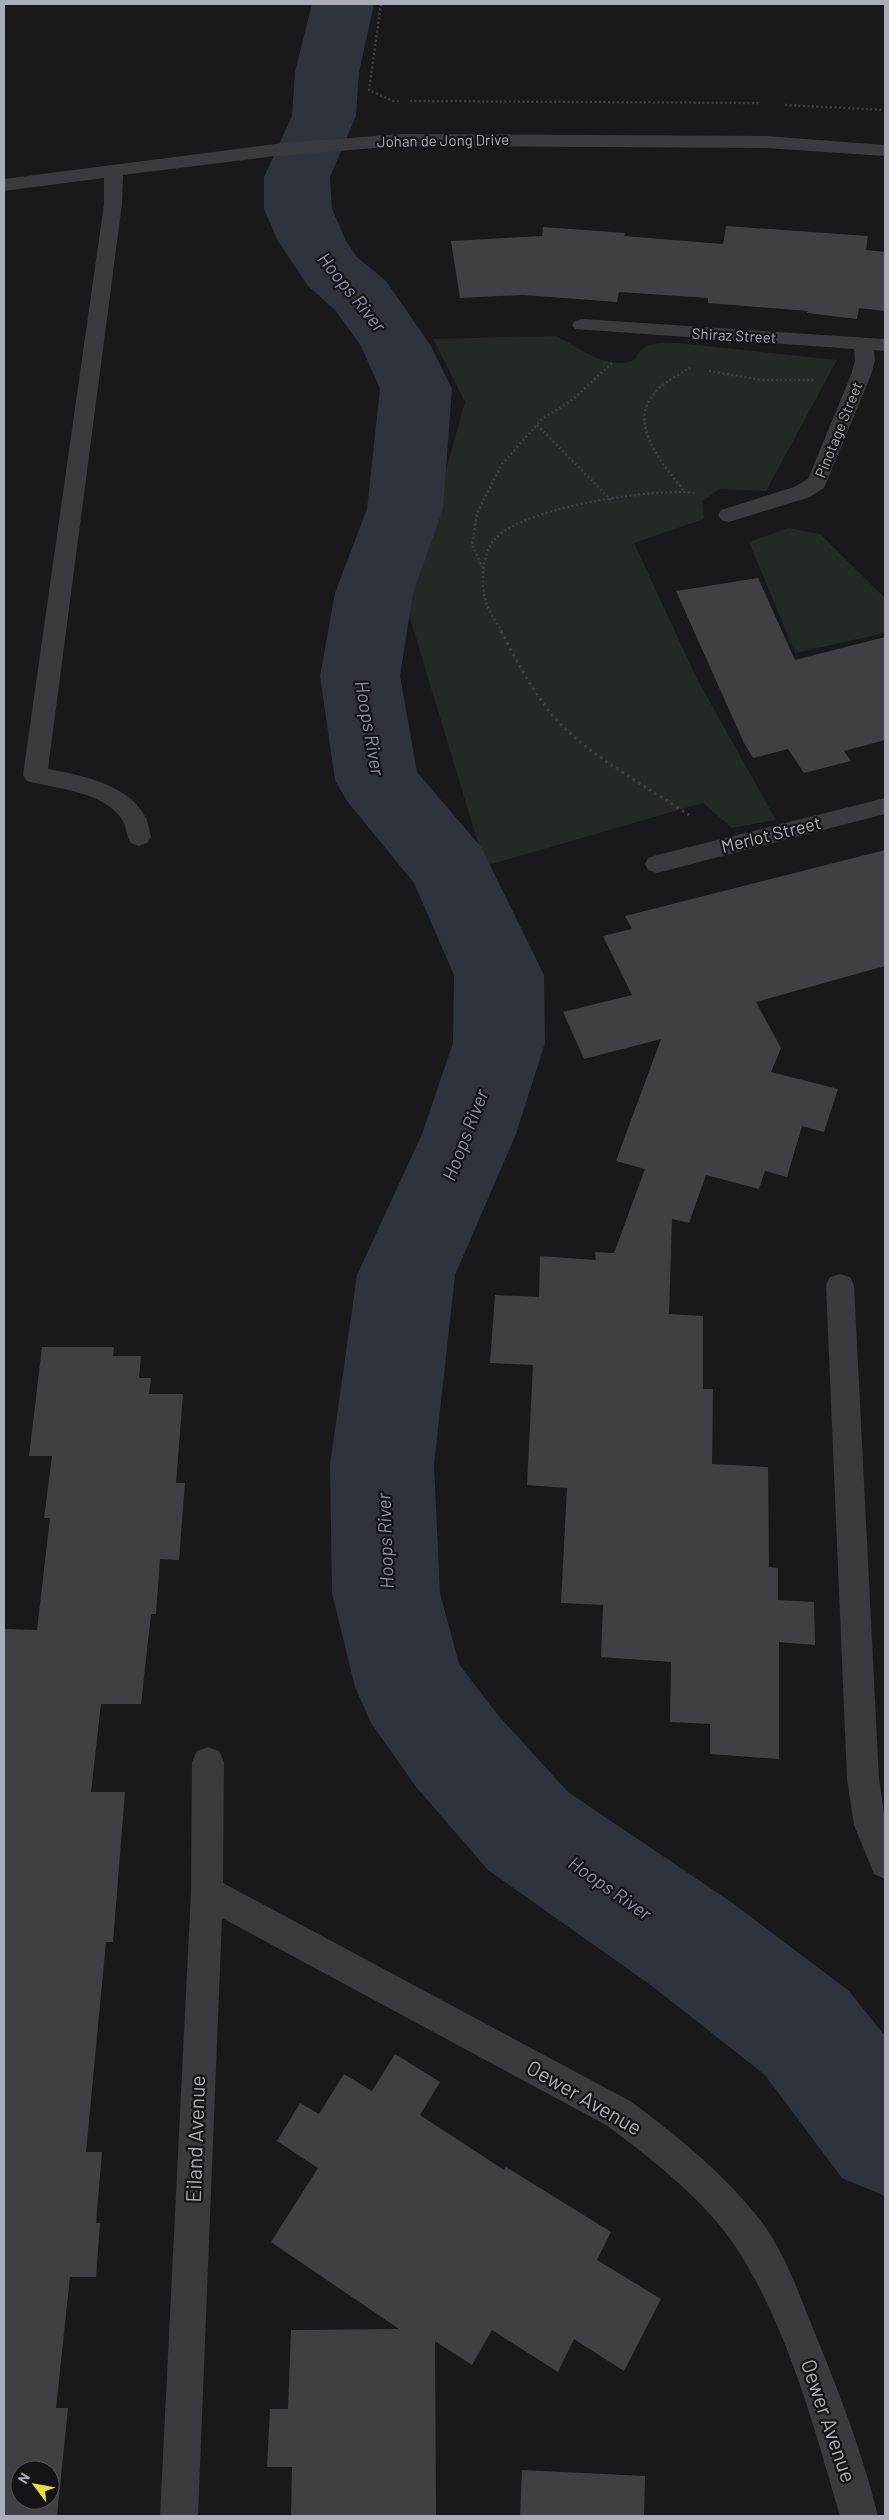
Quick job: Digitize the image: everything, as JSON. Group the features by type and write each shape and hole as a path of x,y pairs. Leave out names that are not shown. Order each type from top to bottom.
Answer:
{"street":[{"name":"Johan de Jong Drive","path":"4,184 275,150 400,140 766,142 885,151"},
{"path":"114,171 111,214 35,775 65,779 116,800 134,818 139,837"},
{"name":"Shiraz Street","path":"582,326 885,345"},
{"name":"Pinotage Street","path":"729,515 802,492 818,484 862,375 864,360 863,343"},
{"name":"Merlot Street","path":"657,864 885,806"},
{"path":"840,1285 863,1779 870,1825 885,1863"},
{"name":"Eiland Avenue","path":"180,2516 206,1892 208,1762"},
{"name":"Oewer Avenue","path":"206,1892 618,2113 667,2149 713,2193 749,2235 776,2282 828,2410 859,2516"}],"path":[{"path":"381,4 369,90 393,102 709,100 768,104"},
{"path":"777,104 885,110"},
{"path":"620,329 615,359 602,374 572,400 542,418 502,464 477,514 472,545 483,569 486,602 521,669 549,710 586,746 733,845"},
{"path":"684,491 664,465 645,431 644,409 652,393 668,379 692,367 686,364"},
{"path":"701,369 737,378 799,382 862,375"},
{"path":"537,425 611,500"},
{"path":"483,569 490,544 513,525 538,514 641,493 684,491 719,497 751,507"}],"shaded area":[{"path":"556,336 600,359 619,363 635,359 643,348 668,343 837,360 766,491 720,489 702,501 704,519 634,543 697,679 776,820 732,828 703,803 485,866 407,608 465,402 433,339"},
{"path":"789,528 820,534 885,598 885,633 795,653 749,542"}],"building":[{"path":"726,226 868,236 866,250 885,252 885,311 859,308 857,319 807,313 808,311 708,303 708,298 619,292 617,302 523,295 460,298 451,241 542,236 543,227 625,233 624,236 723,244"},
{"path":"758,578 795,660 885,637 885,740 844,751 851,761 804,773 788,749 753,758 744,743 676,591"},
{"path":"885,850 885,966 756,1002 781,1048 771,1072 838,1089 824,1132 802,1126 787,1177 765,1171 759,1189 706,1175 689,1223 672,1219 669,1314 703,1316 703,1389 713,1389 712,1464 768,1467 769,1567 778,1568 778,1600 814,1602 815,1645 779,1642 779,1759 710,1754 710,1724 670,1722 671,1662 601,1657 603,1605 561,1603 567,1488 527,1485 533,1365 490,1363 495,1295 539,1297 540,1256 596,1260 595,1252 614,1253 645,1169 616,1161 661,1039 584,1059 563,1012 632,995 603,936 632,929 625,916"},
{"path":"42,1347 114,1347 113,1356 141,1356 139,1378 151,1378 149,1394 183,1394 176,1483 185,1483 179,1560 160,1559 156,1614 151,1614 141,1704 101,1704 91,1792 125,1792 113,1942 106,1942 86,2152 102,2152 96,2223 100,2223 96,2277 70,2277 56,2408 68,2408 60,2487 60,2460 10,2460 10,2510 58,2510 57,2516 4,2516 4,1629 37,1630 50,1518 44,1518 52,1456 29,1456"},
{"path":"395,2054 440,2082 420,2115 504,2170 506,2167 611,2232 597,2260 661,2299 624,2371 574,2339 558,2372 492,2330 472,2365 435,2341 436,2516 291,2516 292,2467 267,2467 270,2409 288,2409 291,2330 399,2329 271,2242 318,2168 277,2141 300,2103 319,2114 344,2074 372,2091"},
{"path":"522,2470 645,2476 644,2516 520,2516"}],"waterway":[{"name":"Hoops River","path":"343,4 327,72 324,116 297,177 298,209 312,241 332,271 361,296 396,346 416,389 405,509 374,593 360,676 377,780 451,869 499,975 499,1043 469,1134 406,1275 382,1465 386,1593 410,1687 457,1751 528,1831 693,1945 807,2033 885,2135"}]}
